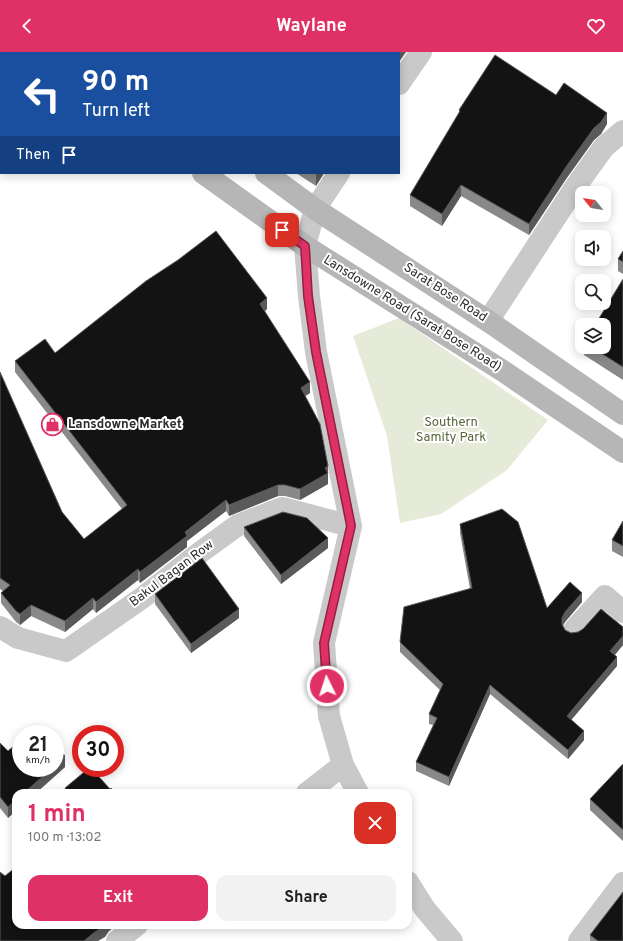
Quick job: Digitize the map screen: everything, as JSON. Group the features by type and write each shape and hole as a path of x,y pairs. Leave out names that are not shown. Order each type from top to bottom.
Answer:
{"main road":[{"name":"Lansdowne Road (Sarat Bose Road)","path":"204,174 305,246 503,371 623,452"},
{"name":"Sarat Bose Road","path":"267,174 315,209 488,321 623,414"}],"street":[{"path":"400,83 421,52"},
{"path":"488,321 590,166 604,147 623,131"},
{"path":"338,174 315,209 305,246 308,296 316,352 351,526 324,643 329,716 343,765 356,789"},
{"name":"Bakul Bagan Row","path":"0,627 18,638 66,651 142,598 238,525 282,508 351,526"},
{"path":"574,630 605,596 623,612"},
{"path":"312,789 343,765"},
{"path":"579,941 623,883"},
{"path":"412,888 425,909 452,941"},
{"path":"117,941 132,929"}],"green space":[{"name":"Southern Samity Park","path":"399,318 548,420 507,470 441,514 400,523 387,436 353,336"}],"building":[{"path":"495,55 556,95 564,83 607,113 601,122 594,128 566,167 529,224 461,185 442,214 410,195 460,111 459,110"},
{"path":"216,231 267,298 260,304 310,382 301,388 320,424 328,466 325,468 328,473 300,489 285,485 278,485 229,505 226,500 185,532 187,536 140,572 138,569 96,602 93,598 65,621 31,605 20,614 1,593 10,585 0,578 0,372 62,512 84,539 127,505 15,361 45,339 55,353 146,281 178,260"},
{"path":"623,251 623,262 618,259"},
{"path":"623,279 623,367 602,354 611,354 611,318 599,318 604,310 611,310 611,299"},
{"path":"502,509 518,522 547,608 570,582 582,593 565,612 562,618 562,624 565,630 571,633 578,632 583,629 601,609 623,627 623,636 610,651 617,657 567,716 584,731 568,750 490,685 449,777 416,762 437,718 429,714 443,684 400,642 404,607 472,588 460,524"},
{"path":"283,512 307,518 328,538 281,575 244,527"},
{"path":"623,521 623,546 612,540"},
{"path":"202,558 239,609 191,644 155,594"},
{"path":"0,743 8,751 12,748 12,777 42,777 28,789 12,789 12,804 8,807 0,797"},
{"path":"623,764 623,830 590,799"},
{"path":"78,777 99,777 110,789 65,788"},
{"path":"12,870 12,929 100,929 84,941 0,941 0,872 5,876"},
{"path":"623,892 623,941 598,941 590,935"}],"place":[{"name":"Lansdowne Market","path":"53,425"}],"route":[{"path":"282,230 305,246 308,296 316,352 339,460 351,526 324,643 327,686"}]}
